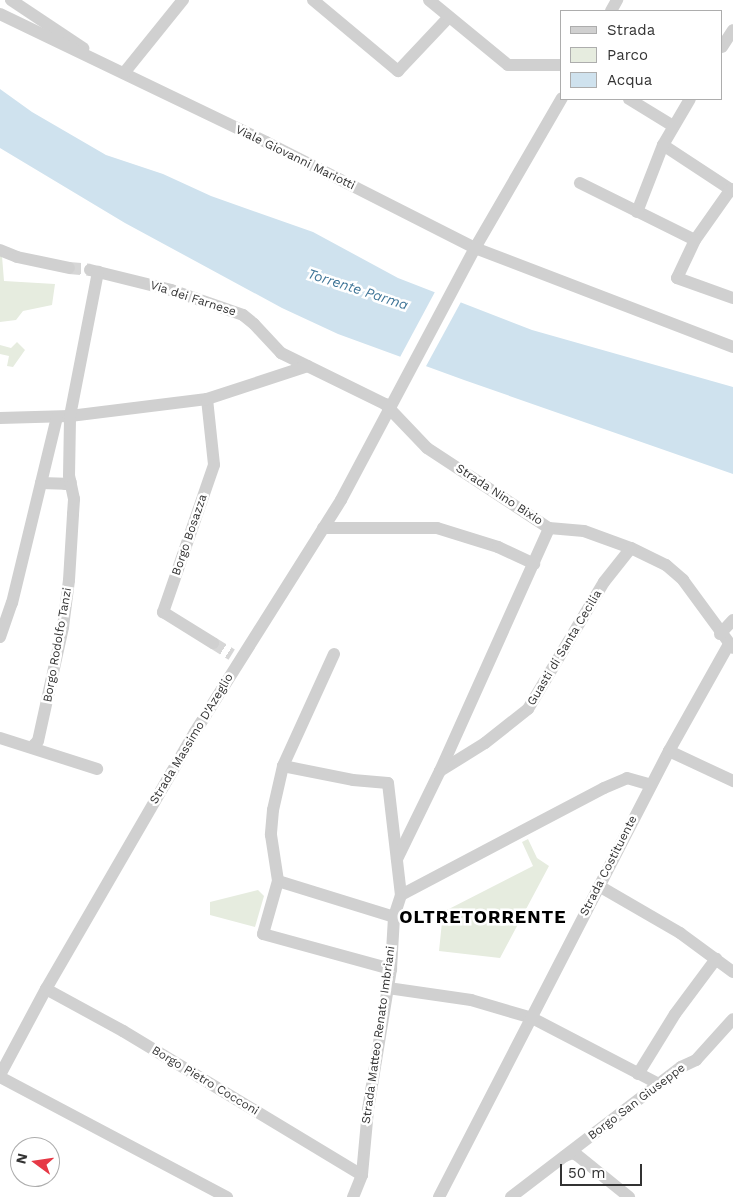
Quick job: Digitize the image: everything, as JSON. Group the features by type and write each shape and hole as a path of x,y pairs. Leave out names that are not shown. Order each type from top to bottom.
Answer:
{"street":[{"name":"Viale Giovanni Mariotti","path":"11,0 119,71"},
{"path":"119,71 183,0"},
{"path":"313,0 398,71 449,17"},
{"path":"429,0 508,65 560,65"},
{"name":"Viale Giovanni Mariotti","path":"0,14 476,248 733,347"},
{"path":"723,45 733,30"},
{"name":"Strada Massimo D'Azeglio","path":"0,1076 46,989 236,657 341,500 467,263 561,100"},
{"path":"631,100 673,126"},
{"path":"638,212 663,144 689,100"},
{"path":"663,144 732,190 695,240 677,278 733,298"},
{"path":"580,183 695,240"},
{"path":"0,250 17,257 69,268"},
{"name":"Via dei Farnese","path":"94,271 171,290 240,314 254,324 277,350 364,392 390,407"},
{"name":"Borgo Rodolfo Tanzi","path":"32,748 38,741 63,626 69,580 74,499 71,482 70,416 94,271"},
{"path":"0,418 70,416 207,399 308,366"},
{"name":"Borgo Bosazza","path":"207,399 214,465 164,612 213,643"},
{"name":"Strada Nino Bixio","path":"390,407 427,448 549,528 584,531 630,548 666,565 683,580 720,634 731,646"},
{"path":"0,637 12,603 57,417"},
{"path":"42,483 65,484 71,482"},
{"path":"323,528 437,528 498,547 534,564"},
{"path":"397,860 440,771 549,528"},
{"name":"Guasti di Santa Cecilia","path":"440,771 486,743 528,709 604,582 630,548"},
{"path":"720,634 733,620"},
{"name":"Strada Costituente","path":"439,1197 669,751 731,646"},
{"path":"334,654 283,766 273,810 271,835 278,881 263,934 391,969"},
{"path":"0,738 97,768"},
{"path":"669,751 733,781"},
{"name":"Strada Matteo Renato Imbriani","path":"283,766 352,780 388,783 401,895 394,916 391,969 368,1110 362,1176 357,1195"},
{"path":"401,895 604,788 627,778 651,785"},
{"path":"278,881 394,916"},
{"path":"599,886 680,933 733,972"},
{"path":"638,1074 675,1014 716,959"},
{"path":"388,988 471,1000 532,1018 659,1084"},
{"name":"Borgo Pietro Cocconi","path":"46,989 123,1031 362,1176"},
{"name":"Borgo San Giuseppe","path":"511,1197 680,1068 696,1060 733,1020"},
{"path":"0,1076 227,1197"},
{"path":"564,1157 572,1153 577,1155 629,1197"}],"green space":[{"path":"0,255 2,256 4,281 55,284 52,305 23,311 16,320 0,322"},
{"path":"17,342 25,350 13,367 7,366 9,356 0,354 0,345 11,348"},
{"path":"528,839 537,858 549,866 500,958 439,951 443,912 533,866 522,842"},
{"path":"258,890 264,896 255,927 210,915 210,902"}],"water":[{"name":"Torrente Parma","path":"0,89 32,112 106,155 163,174 211,196 313,232 398,278 532,330 733,387 733,474 338,334 282,308 125,223 0,148"}],"pier":[{"path":"436,290 462,300 425,368 399,359"}],"tunnel":[{"path":"69,268 90,270"},
{"path":"213,643 232,655"}],"district":[{"name":"OLTRETORRENTE","path":"483,917"}]}
